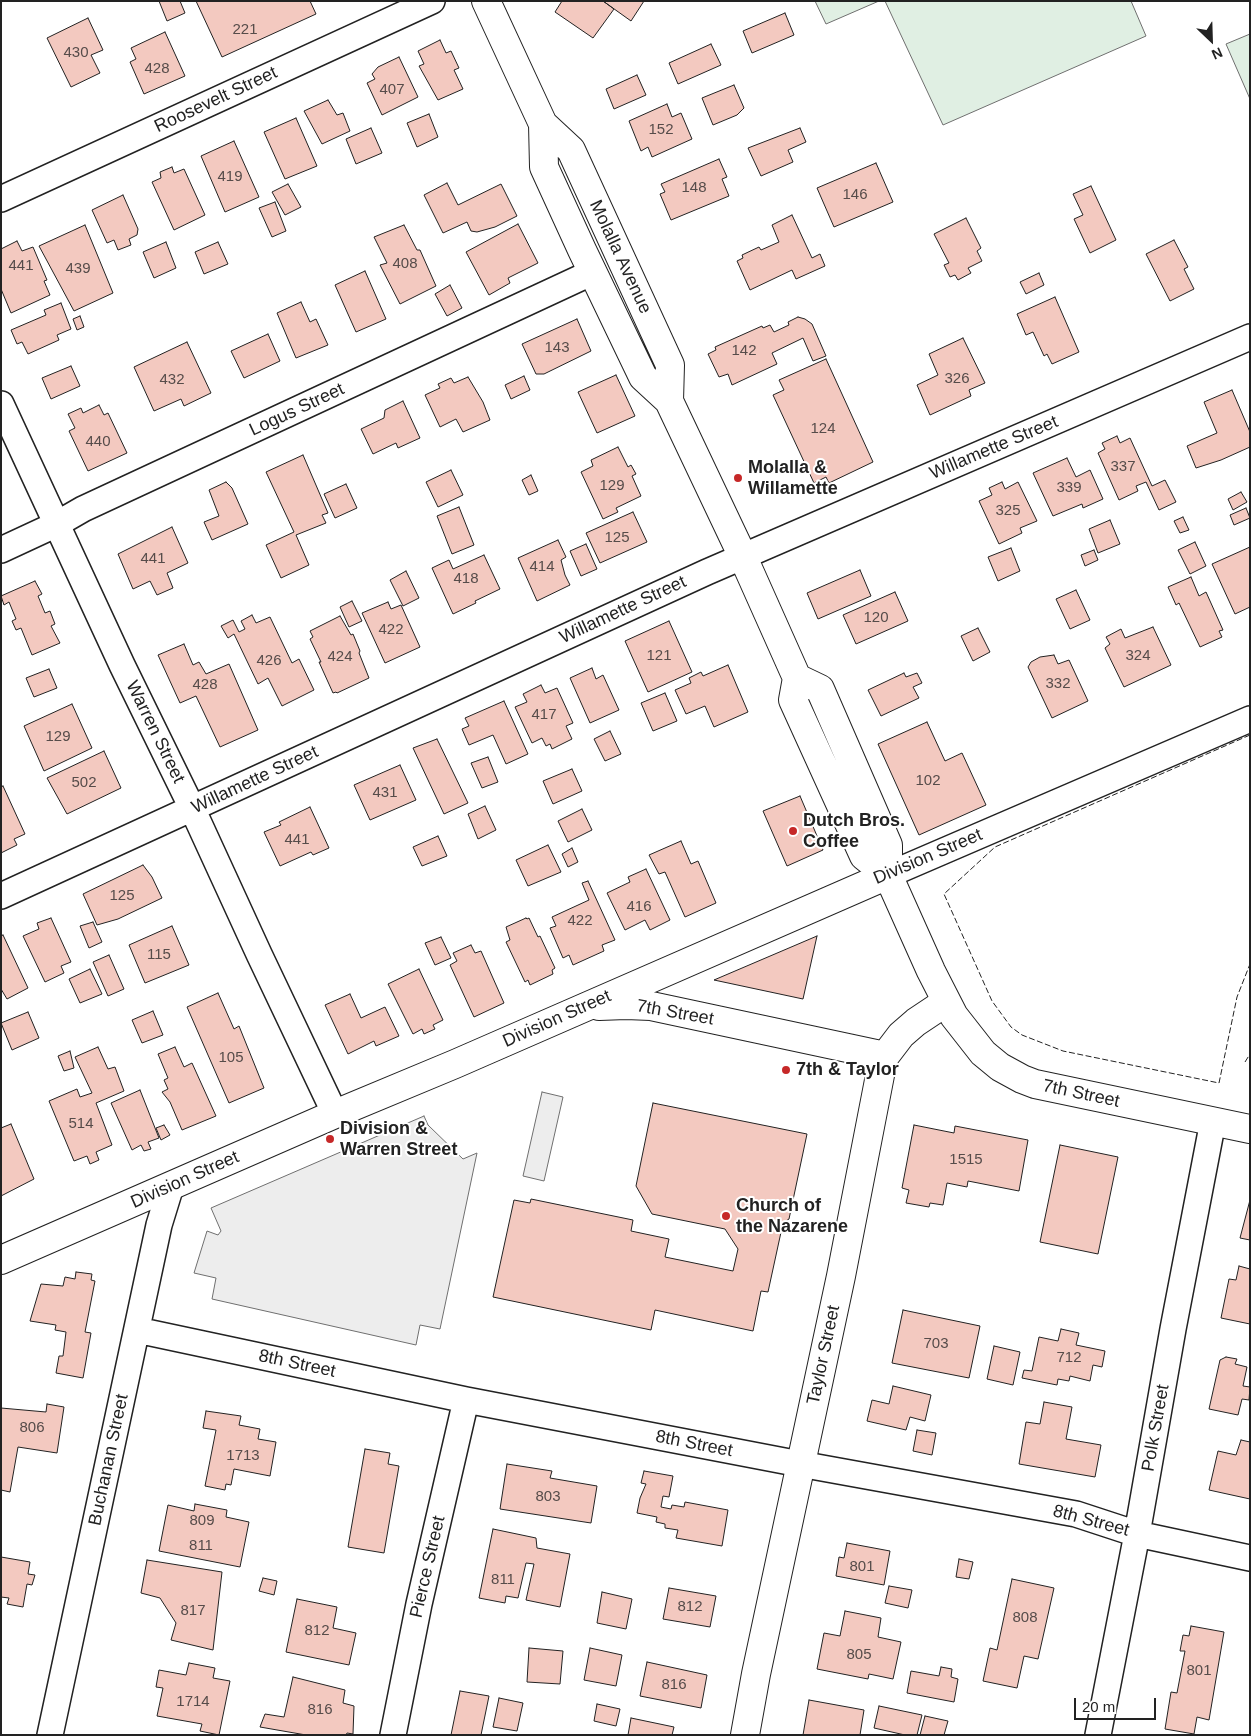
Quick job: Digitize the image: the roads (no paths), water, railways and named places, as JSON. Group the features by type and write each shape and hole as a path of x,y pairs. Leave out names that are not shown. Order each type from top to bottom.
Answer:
{"street":[{"name":"Roosevelt Street","path":"1,200 432,1"},
{"name":"Molalla Avenue","path":"486,1 543,124 570,150 670,365 668,401"},
{"name":"Molalla Avenue","path":"543,124 544,166 643,377 668,401 743,557 797,678 793,700 855,838 864,856 888,874 946,1002"},
{"name":"Logus Street","path":"1,550 57,524 83,509 593,272"},
{"name":"Willamette Street","path":"1,896 680,584 1250,337"},
{"name":"Warren Street","path":"1,404 335,1114"},
{"name":"Division Street","path":"1,1260 335,1114 580,1010 888,874 1250,719"},
{"name":"Taylor Street","path":"745,1735 800,1464 841,1276 877,1084 886,1056 906,1031 946,1002"},
{"name":"7th Street","path":"946,1002 969,1037 983,1053 1000,1067 1022,1079 1059,1089 1250,1129"},
{"name":"7th Street","path":"580,1010 603,1006 652,1006 886,1056"},
{"name":"Polk Street","path":"1098,1735 1137,1534 1212,1121"},
{"name":"Buchanan Street","path":"50,1735 159,1225 171,1186"},
{"name":"8th Street","path":"137,1330 466,1400 800,1464 1076,1514 1137,1534 1250,1558"},
{"name":"Pierce Street","path":"394,1735 419,1604 466,1400"}],"place":[{"name":"Molalla & Willamette","path":"738,478"},
{"name":"Dutch Bros. Coffee","path":"793,831"},
{"name":"7th & Taylor","path":"786,1070"},
{"name":"Division & Warren Street","path":"330,1139"},
{"name":"Church of the Nazarene","path":"726,1216"}]}
